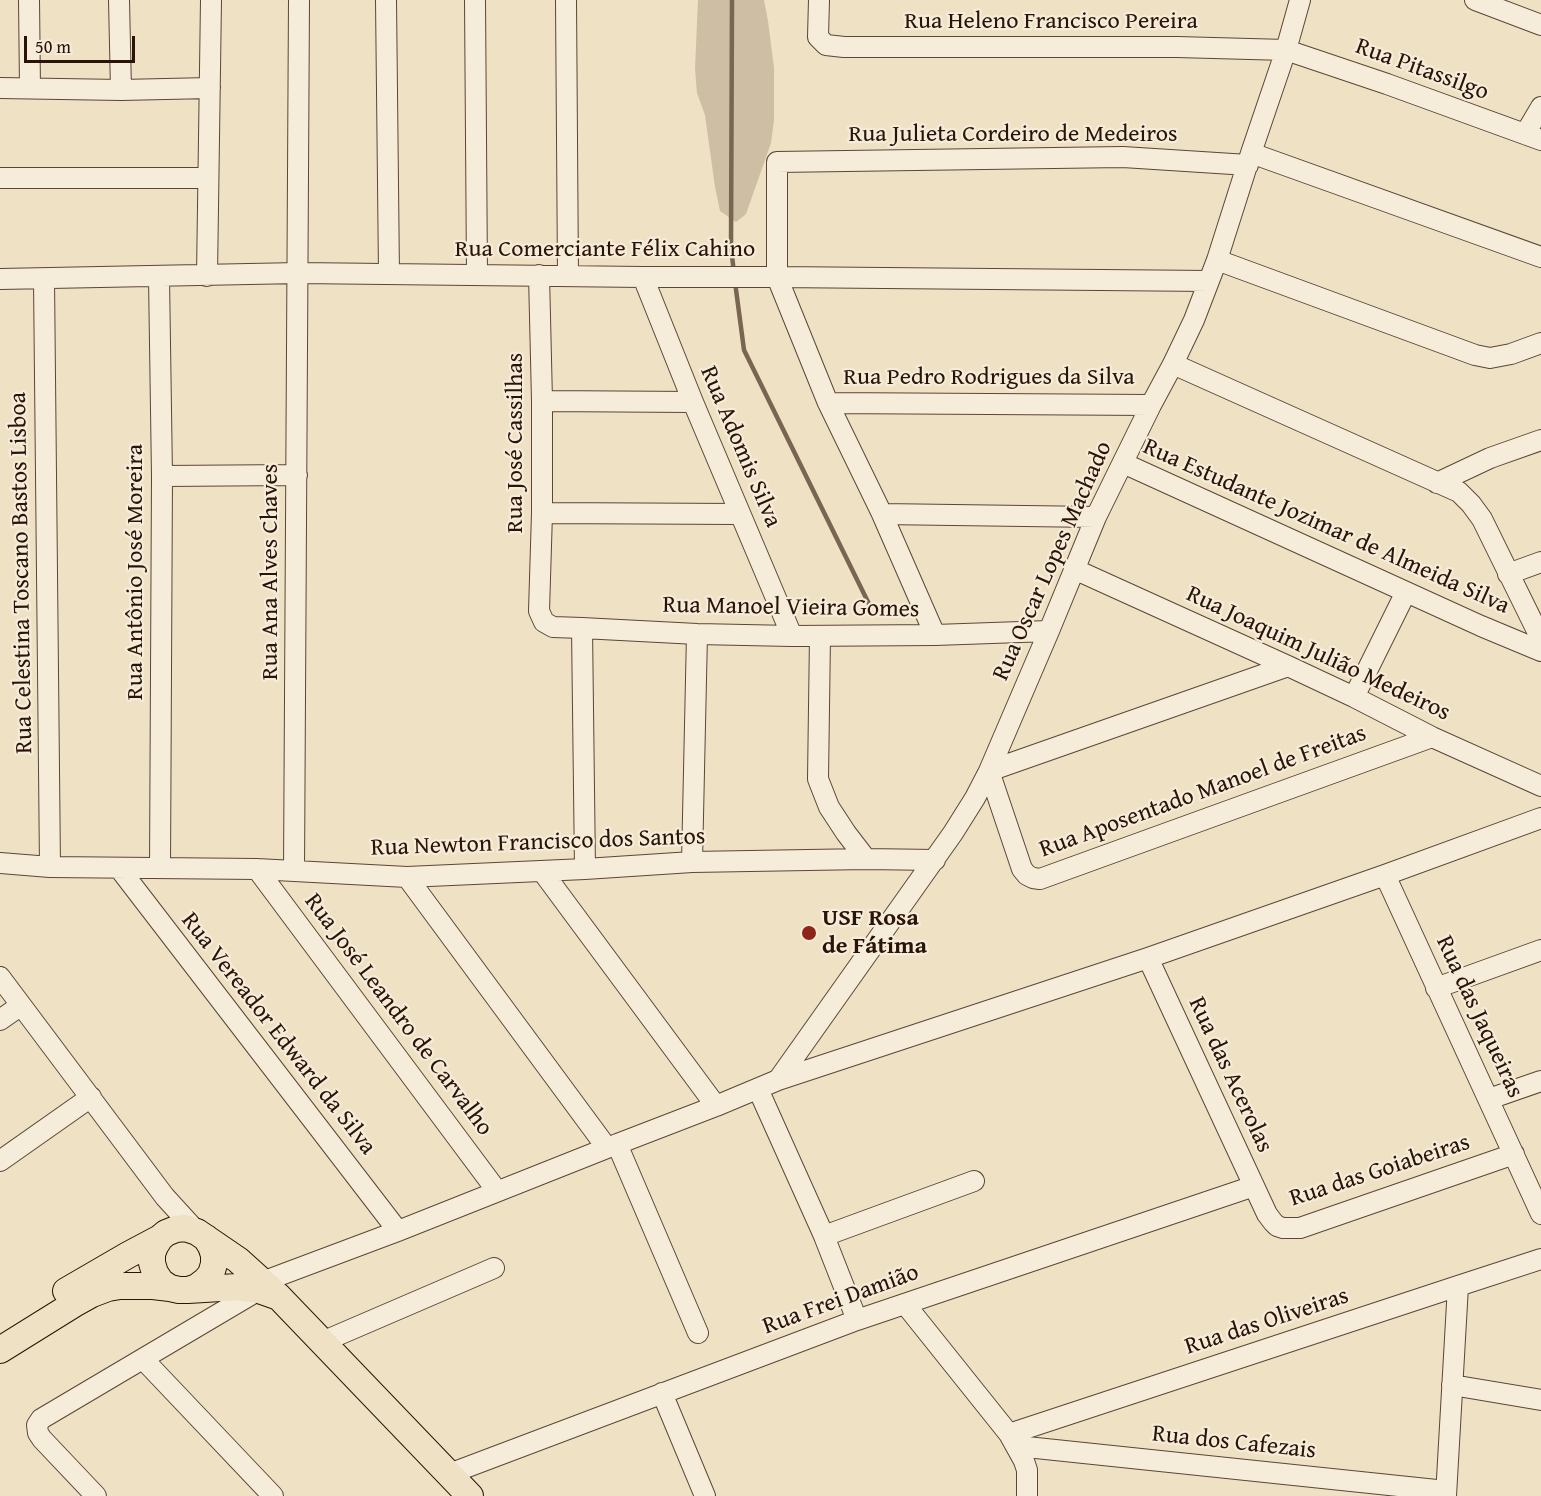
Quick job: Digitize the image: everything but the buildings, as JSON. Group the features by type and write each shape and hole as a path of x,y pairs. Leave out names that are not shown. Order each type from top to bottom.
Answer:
{"main road":[{"path":"0,1331 128,1255 176,1229 185,1228 201,1235 238,1260 322,1342 470,1496"},
{"path":"163,1236 152,1254 155,1273 161,1282 179,1289 197,1287 211,1274 214,1255 211,1246 201,1235"},
{"path":"0,1350 92,1294 120,1286 179,1289 237,1287 267,1290"}],"street":[{"path":"29,0 30,87"},
{"path":"119,0 121,90"},
{"path":"207,276 211,0"},
{"name":"Rua Ana Alves Chaves","path":"294,871 299,0"},
{"path":"386,0 389,274"},
{"path":"475,0 477,275"},
{"path":"566,0 568,276"},
{"name":"Rua Heleno Francisco Pereira","path":"819,0 818,37 826,45 844,47 1177,47 1286,50"},
{"name":"Rua Oscar Lopes Machado","path":"778,1080 935,860 975,798 989,771 1096,517 1194,320 1217,260 1286,50 1300,0"},
{"path":"1474,0 1541,25"},
{"name":"Rua Pitassilgo","path":"1286,50 1533,137"},
{"path":"0,88 121,90 210,88"},
{"path":"1533,137 1541,106"},
{"name":"Rua Julieta Cordeiro de Medeiros","path":"777,277 777,162 1123,157 1249,159 1541,257"},
{"path":"0,178 208,178"},
{"path":"1217,260 1474,355 1490,357 1511,354 1541,343"},
{"name":"Rua Comerciante Félix Cahino","path":"0,279 298,273 1209,281"},
{"name":"Rua José Cassilhas","path":"539,275 542,401 539,611"},
{"name":"Rua Antônio José Moreira","path":"159,276 162,476 160,868"},
{"name":"Rua Adomis Silva","path":"643,277 739,514 792,636"},
{"path":"777,277 828,403 882,514 935,635"},
{"name":"Rua Celestina Toscano Bastos Lisboa","path":"44,279 50,867"},
{"path":"1173,363 1459,492 1482,519 1541,639"},
{"path":"542,401 693,402"},
{"name":"Rua Pedro Rodrigues da Silva","path":"828,403 1151,405"},
{"path":"1437,483 1490,459 1541,440"},
{"name":"Rua Estudante Jozimar de Almeida Silva","path":"1123,463 1541,651"},
{"path":"162,476 297,475"},
{"path":"542,513 739,514"},
{"path":"882,514 1096,517"},
{"path":"1508,574 1541,562"},
{"name":"Rua Joaquim Julião Medeiros","path":"1074,569 1288,666 1432,737 1541,786"},
{"path":"1354,697 1406,592"},
{"name":"Rua Manoel Vieira Gomes","path":"539,611 541,618 553,627 697,634 820,636 1049,631"},
{"path":"582,628 585,869"},
{"path":"692,862 697,634"},
{"path":"820,636 818,779 829,807 867,859"},
{"path":"989,771 1288,666"},
{"name":"Rua Aposentado Manoel de Freitas","path":"989,771 1022,869 1027,875 1040,879 1432,737"},
{"path":"96,1496 42,1439 37,1425 41,1419 267,1290 398,1231 778,1080 1148,958 1541,818"},
{"name":"Rua Newton Francisco dos Santos","path":"0,863 50,867 257,869 407,877 692,862 935,860"},
{"name":"Rua Vereador Edward da Silva","path":"119,868 398,1231"},
{"name":"Rua José Leandro de Carvalho","path":"257,869 497,1191"},
{"path":"542,871 716,1106"},
{"name":"Rua das Jaqueiras","path":"1384,875 1541,1214"},
{"path":"407,877 612,1146 698,1333"},
{"path":"1437,988 1541,950"},
{"name":"Rua das Acerolas","path":"1148,958 1267,1214"},
{"path":"0,977 165,1197 201,1235"},
{"path":"0,1020 20,1006"},
{"path":"1489,1099 1541,1081"},
{"path":"758,1089 824,1236 857,1320"},
{"path":"0,1161 91,1097"},
{"name":"Rua das Goiabeiras","path":"1267,1214 1277,1226 1300,1228 1514,1154"},
{"path":"824,1236 974,1181"},
{"name":"Rua Frei Damião","path":"449,1474 857,1320 1254,1186"},
{"path":"163,1236 170,1224 165,1197"},
{"name":"Rua das Oliveiras","path":"1013,1440 1541,1259"},
{"path":"322,1342 494,1268"},
{"path":"1446,1494 1458,1286"},
{"path":"906,1304 1013,1440 1027,1470 1027,1496"},
{"path":"143,1359 273,1496"},
{"path":"1452,1385 1541,1400"},
{"path":"662,1393 705,1496"},
{"name":"Rua dos Cafezais","path":"1013,1440 1446,1494"}],"shaded area":[{"path":"698,0 764,0 768,21 774,68 774,120 771,143 746,214 736,222 720,211 705,115 697,93 695,69"}],"waterway":[{"path":"732,0 731,247 734,273"},
{"path":"735,282 744,350 870,606"}],"place":[{"name":"USF Rosa de Fátima","path":"809,933"}]}
